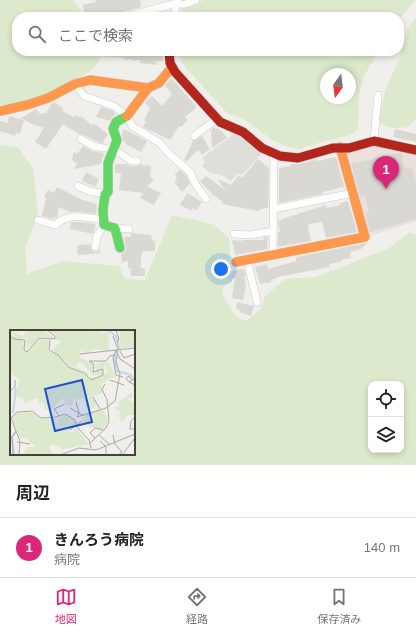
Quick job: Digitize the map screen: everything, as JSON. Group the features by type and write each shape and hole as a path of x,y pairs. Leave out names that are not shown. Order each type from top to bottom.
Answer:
{"street":[{"path":"142,12 177,2 183,5 196,0"},
{"path":"175,12 177,2"},
{"path":"170,56 172,67 180,79 217,119 229,127 243,132 258,146 274,154 298,158 340,147 349,148 374,140 416,150"},
{"path":"95,247 97,236 104,222 105,194 108,192 109,186 108,163 117,140 114,132 114,124 127,116 148,88 159,83 172,67"},
{"path":"0,111 27,105 48,98 76,84 90,80 148,88"},
{"path":"76,84 84,96 114,106 127,116 132,126 160,143 167,152 190,172 196,185 206,200"},
{"path":"374,140 378,95"},
{"path":"194,136 217,119"},
{"path":"81,139 93,146 113,148 130,161 137,161"},
{"path":"236,262 365,237 340,147"},
{"path":"273,255 274,154"},
{"path":"78,186 89,191 105,194"},
{"path":"274,209 353,193"},
{"path":"38,220 55,225 63,218 71,216 104,222 115,228 129,229"},
{"path":"115,228 120,248"},
{"path":"234,234 250,235 273,231"},
{"path":"247,260 258,302"}],"shaded area":[{"path":"234,134 242,137 262,153 242,175 238,173 231,181 222,175 210,173 202,166 205,162 202,158"},
{"path":"377,145 416,154 416,221 370,236 346,158 349,152"}],"green space":[{"path":"0,0 73,0 81,12 12,12 12,56 100,56 99,61 91,71 47,94 22,103 0,105"},
{"path":"204,0 415,0 404,14 404,12 181,12 182,8"},
{"path":"416,17 416,120 414,120 408,127 392,128 385,126 378,121 386,88 400,56 404,56 404,42 408,28"},
{"path":"178,56 376,56 364,76 359,95 358,128 354,133 347,136 299,149 285,146 271,139 245,120 227,113 187,70"},
{"path":"0,145 18,147 33,168 38,215 25,248 27,274 63,261 119,266 125,279 145,280 172,215 213,224 229,238 232,283 224,286 222,294 234,314 246,321 261,309 265,296 286,279 316,277 389,248 410,232 416,235 416,465 0,465"}],"building":[{"path":"95,0 140,0 141,7 122,12 84,12 83,5 96,2"},
{"path":"99,56 162,56 163,61 156,61 157,65 140,63 140,60 124,60 124,58"},
{"path":"171,78 196,106 196,108 185,117 188,120 181,127 179,126 170,140 143,127 150,108 145,103 152,96 162,106 172,94 165,86"},
{"path":"54,102 63,108 62,111 74,117 76,115 80,118 81,116 92,125 93,123 108,134 103,141 104,142 95,141 79,134 63,124 46,149 35,142 44,128 34,125 21,118 36,109 40,114 46,113"},
{"path":"101,107 112,110 116,114 110,121 96,117"},
{"path":"9,116 24,120 20,134 16,133 15,136 0,131 0,121 8,123"},
{"path":"215,127 216,129 221,130 227,138 212,148 211,130"},
{"path":"124,129 147,141 141,152 125,144 126,142 123,141 122,134"},
{"path":"395,129 416,134 416,142 393,137"},
{"path":"202,136 210,149 202,155 198,150 186,162 184,160 193,141"},
{"path":"83,146 92,151 104,153 101,164 74,169 77,164 72,160 74,152 77,154"},
{"path":"401,153 405,168 412,167 416,182 416,219 370,232 365,213 369,212 365,195 360,196 351,164"},
{"path":"336,157 345,190 343,187 323,192 323,194 279,203 279,168 291,166 290,164 300,164 317,159 317,161"},
{"path":"258,159 269,168 268,208 258,211 222,204 223,202 212,194 200,181 206,176 225,190 218,179 231,185 239,175 242,178"},
{"path":"115,164 137,166 142,164 151,166 150,176 154,180 147,186 162,194 159,195 154,205 140,198 143,193 119,190 121,173 115,173"},
{"path":"180,170 186,175 190,183 182,192 174,182 177,179 175,174"},
{"path":"86,172 99,179 95,187 82,181"},
{"path":"57,187 83,200 97,204 96,214 70,212 59,207 57,218 54,217 54,219 42,216 46,198 44,197 48,190 54,193"},
{"path":"187,193 202,202 197,210 193,208 192,211 180,205"},
{"path":"348,201 357,232 326,238 322,222 309,224 308,226 311,241 278,247 278,232 280,232 278,221 326,205 326,208 340,205 340,203"},
{"path":"71,222 96,224 93,234 70,229"},
{"path":"131,233 151,235 152,240 155,242 155,251 143,251 141,268 145,269 145,276 131,276 131,269 128,268 128,261 122,262 121,254 124,253 126,249 124,237 131,237"},
{"path":"263,238 268,238 267,249 235,255 232,240 265,240"},
{"path":"367,243 361,249 350,252 351,258 341,260 341,262 329,264 330,267 282,276 271,280 271,282 260,284 255,267 267,264 268,269 296,261 296,257"},
{"path":"90,244 92,251 96,252 99,249 100,253 78,255 77,245"},
{"path":"244,269 246,276 244,276 246,286 243,300 232,298 235,278 226,279 225,273"},
{"path":"237,302 254,306 251,316 239,312 240,310 236,309"}],"traffic: fast":[{"path":"120,248 115,228 104,225 103,211 105,194 108,192 108,163 117,140 113,129 116,122 127,116"}],"traffic: slow":[{"path":"127,116 148,88 159,83 172,67"},
{"path":"0,111 27,105 48,98 75,84 90,80 148,88"},
{"path":"236,262 365,237 340,147"}],"traffic: jam":[{"path":"169,56 170,63 175,72 220,122 243,132 262,148 280,156 298,158 333,148 349,148 374,141 416,150"}],"place":[{"name":"きんろう病院","path":"386,189"}]}
